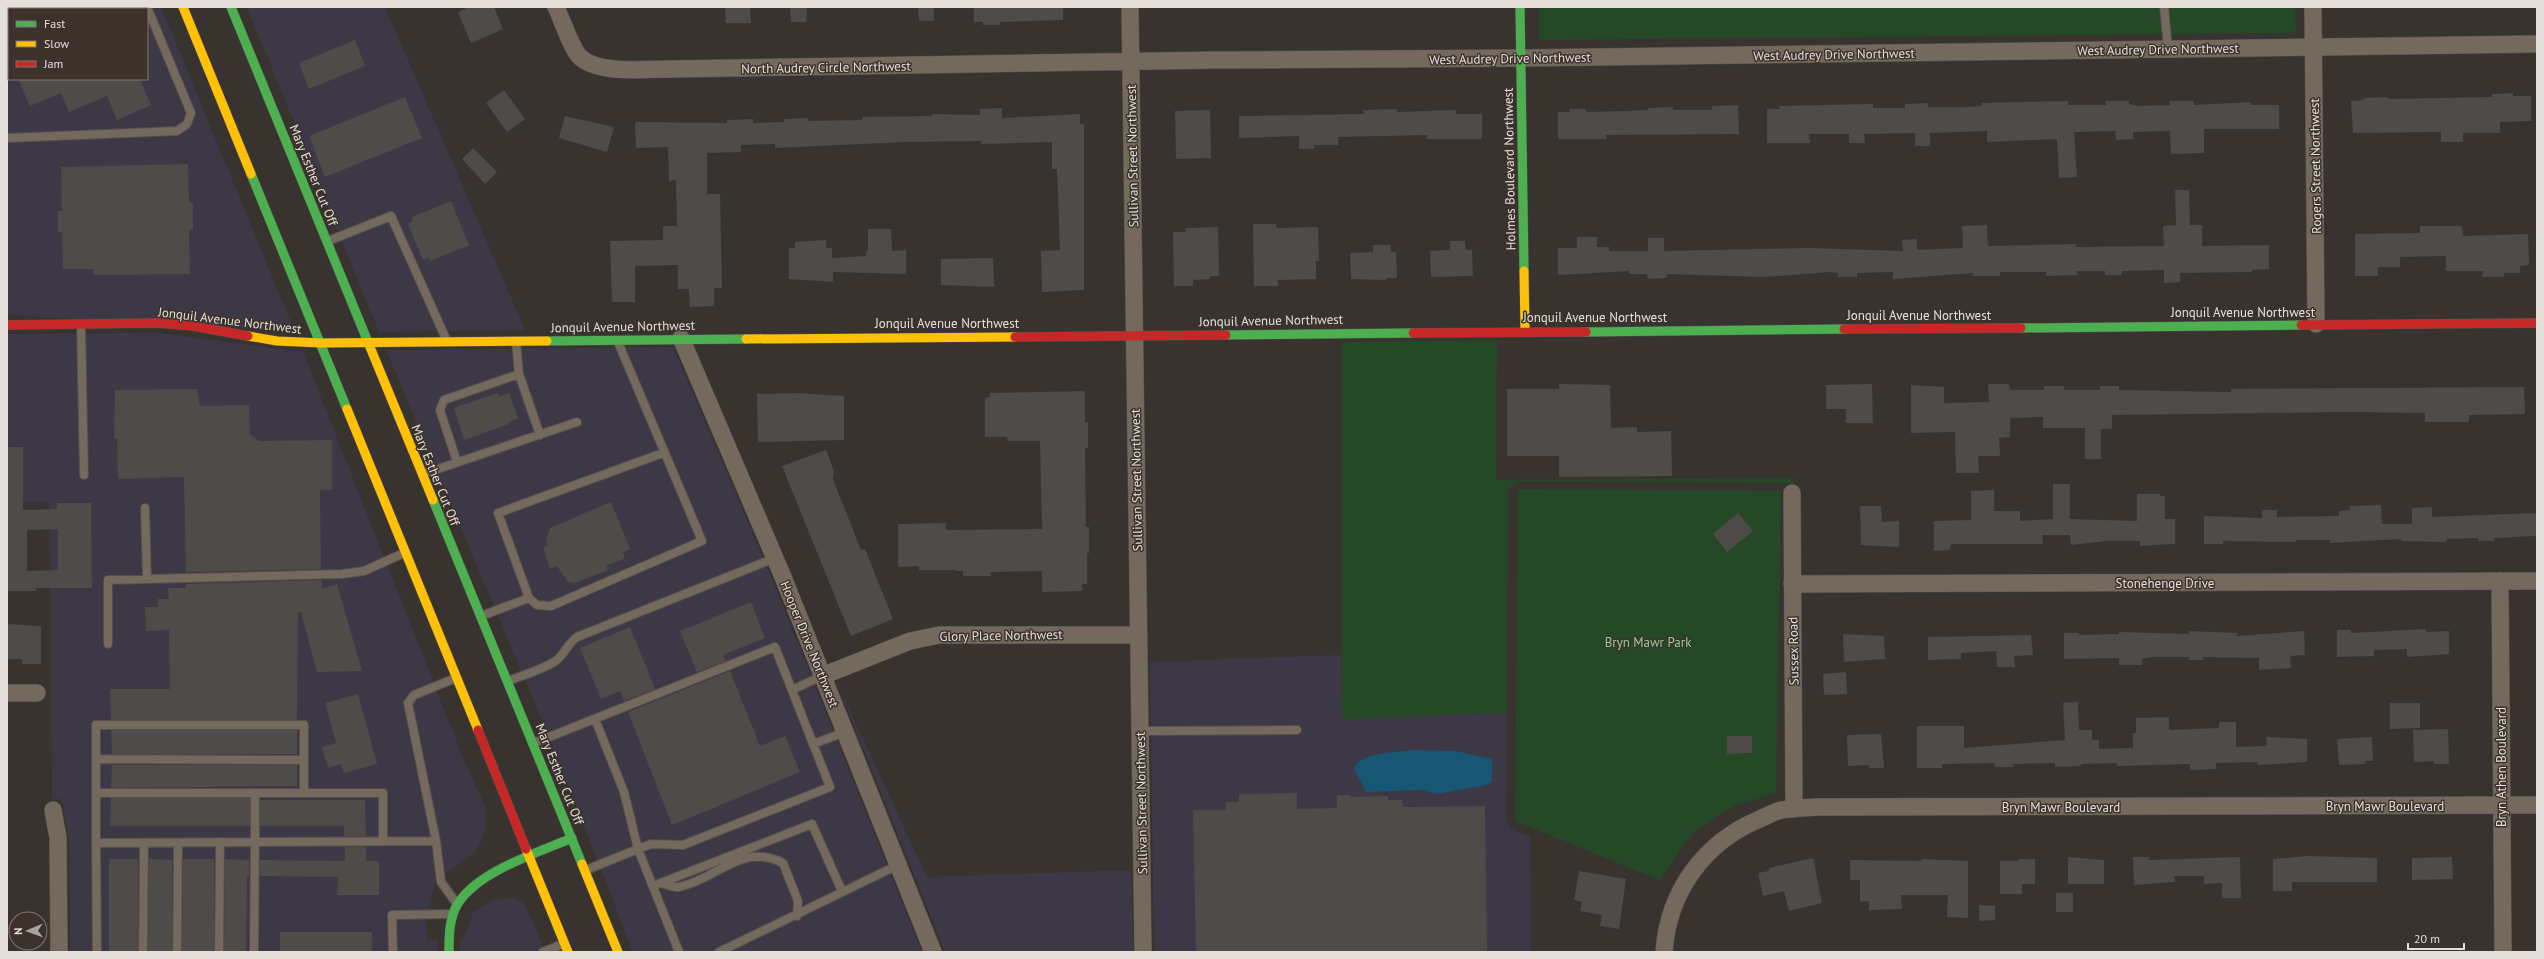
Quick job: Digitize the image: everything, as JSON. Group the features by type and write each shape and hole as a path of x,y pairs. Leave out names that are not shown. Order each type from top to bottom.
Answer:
{"street":[{"path":"183,7 321,343 528,858 566,948"},
{"name":"Mary Esther Cut Off","path":"231,7 618,952"},
{"name":"North Audrey Circle Northwest","path":"556,7 578,55 590,65 607,68 671,69 1130,62"},
{"name":"Sullivan Street Northwest","path":"1130,7 1144,952"},
{"name":"Holmes Boulevard Northwest","path":"1520,7 1524,330"},
{"name":"Rogers Street Northwest","path":"2313,7 2316,324"},
{"name":"West Audrey Drive Northwest","path":"1130,62 2537,44"},
{"name":"Jonquil Avenue Northwest","path":"7,325 158,323 193,326 277,341 321,343 446,340 1134,335 1524,330 2537,323"},
{"name":"Hooper Drive Northwest","path":"681,338 775,558 933,952"},
{"name":"Sussex Road","path":"1792,493 1794,809"},
{"name":"Bryn Athen Boulevard","path":"2500,581 2503,952"},
{"name":"Stonehenge Drive","path":"1792,584 2537,581"},
{"name":"Glory Place Northwest","path":"822,676 910,641 939,635 1139,635"},
{"path":"7,693 37,693"},
{"name":"Bryn Mawr Boulevard","path":"1664,952 1670,914 1687,879 1708,853 1746,825 1781,810 2537,805"},
{"path":"53,810 58,838 59,952"},
{"path":"449,952 449,935 453,914 457,904 469,890 487,877 572,838"}],"lane":[{"path":"2164,7 2168,48"},
{"path":"7,138 177,132 187,124 191,113 148,9"},
{"path":"326,241 391,216 446,340"},
{"path":"81,324 84,475"},
{"path":"617,339 663,453 702,541 550,606 537,605 528,598 498,513 663,453"},
{"path":"516,340 519,374 540,434"},
{"path":"458,462 440,410 441,404 444,400 519,374"},
{"path":"422,474 577,422"},
{"path":"145,508 147,579"},
{"path":"108,644 108,580 342,574 364,571 405,552"},
{"path":"507,681 555,662 563,654 569,642 577,637 775,558"},
{"path":"480,616 528,598"},
{"path":"533,743 775,647 830,787 683,845 651,844 585,870"},
{"path":"792,690 822,676"},
{"path":"456,678 414,695 408,702 436,841 442,882 457,904"},
{"path":"595,719 624,792 638,849 657,884 679,952"},
{"path":"97,952 96,725 304,725 304,793"},
{"path":"1140,731 1297,730"},
{"path":"813,744 845,732"},
{"path":"96,759 304,760"},
{"path":"96,793 383,793 383,842"},
{"path":"254,952 255,793"},
{"path":"657,884 812,824 842,891"},
{"path":"96,843 436,841"},
{"path":"143,952 144,842"},
{"path":"219,952 220,842"},
{"path":"177,952 178,843"},
{"path":"657,884 678,887 754,855 770,857 784,863 798,901 797,916"},
{"path":"718,952 797,916 842,891 898,865"},
{"path":"393,952 392,915 453,914"},
{"path":"543,952 566,948"}],"shaded area":[{"path":"7,7 161,7 295,332 7,315"},
{"path":"247,7 385,7 525,330 379,332"},
{"path":"157,333 303,352 464,760 486,808 486,830 475,852 436,880 426,917 427,941 438,940 438,952 70,952 69,838 62,799 52,800 49,502 7,502 7,334"},
{"path":"673,347 773,581 922,952 633,952 552,744 386,350"},
{"path":"1341,655 1342,720 1507,712 1506,821 1511,829 1530,837 1531,952 1154,952 1150,662"},
{"path":"836,681 927,877 1131,870 1133,952 945,952"},
{"path":"513,898 524,903 546,952 460,952 460,938 464,937 473,912 493,900"}],"green space":[{"path":"1539,7 2295,7 2296,33 1539,40"},
{"path":"1497,340 1496,480 1793,478 1793,483 1518,481 1508,489 1507,712 1342,720 1342,342"},
{"name":"Bryn Mawr Park","path":"1518,489 1781,491 1776,793 1732,807 1694,832 1659,880 1515,821"}],"water":[{"path":"1412,750 1455,751 1492,759 1492,781 1487,785 1436,794 1422,790 1366,792 1354,769 1358,763 1371,756"}],"building":[{"path":"469,7 494,7 503,29 471,43 458,12"},
{"path":"725,7 750,7 751,23 726,23"},
{"path":"790,7 807,7 806,22 791,22"},
{"path":"918,7 934,7 934,21 919,21"},
{"path":"974,7 1063,7 1063,20 1000,22 1000,25 983,25 983,22 974,22"},
{"path":"355,40 365,66 309,89 299,63"},
{"path":"18,80 140,80 151,105 117,120 107,96 69,112 61,93 30,106"},
{"path":"504,90 525,119 507,132 486,103"},
{"path":"2513,93 2513,96 2531,96 2531,121 2500,122 2500,133 2463,133 2463,142 2441,142 2441,132 2353,133 2351,101 2364,100 2363,98 2388,97 2389,99 2492,97 2492,94"},
{"path":"405,97 422,138 325,177 309,136"},
{"path":"2068,101 2068,105 2106,105 2106,101 2129,101 2129,104 2138,106 2170,105 2170,101 2194,101 2194,105 2251,102 2251,105 2279,105 2279,129 2204,129 2204,153 2171,154 2170,131 2133,132 2133,139 2116,140 2115,131 2074,132 2077,177 2059,178 2057,139 1987,142 1987,131 1930,133 1930,146 1915,146 1915,133 1864,134 1865,143 1849,143 1849,134 1809,134 1810,143 1767,143 1767,109 1780,109 1779,106 1873,104 1873,108 1905,108 1905,104 1928,103 1928,107 1965,107 1982,106 1982,103"},
{"path":"1738,105 1739,134 1606,135 1606,139 1558,139 1558,112 1570,112 1570,109 1586,109 1586,112 1648,110 1648,108 1673,107 1673,110 1712,110 1712,106"},
{"path":"1002,108 1002,118 1080,114 1080,124 1084,124 1084,290 1042,292 1041,251 1060,250 1057,169 1052,169 1052,142 981,144 981,141 905,142 775,148 775,144 741,145 741,152 707,153 707,194 720,194 722,288 714,288 714,306 690,307 689,289 678,289 678,265 635,266 635,302 612,302 610,241 663,240 663,226 677,226 676,180 669,181 668,147 636,148 635,122 727,123 727,120 753,119 753,123 784,122 784,119 808,118 808,121 862,120 862,117 932,116 932,114 980,115 980,109"},
{"path":"1397,109 1397,112 1456,110 1456,114 1482,114 1482,139 1427,139 1427,135 1338,137 1338,145 1314,145 1314,149 1299,149 1299,136 1239,138 1239,116 1364,114 1363,110"},
{"path":"1210,110 1211,158 1176,159 1175,111"},
{"path":"565,116 614,127 607,152 559,138"},
{"path":"473,148 497,172 485,184 462,159"},
{"path":"188,164 189,203 193,203 193,230 189,230 190,274 93,275 93,269 63,269 62,232 58,232 58,211 62,211 61,167"},
{"path":"2175,190 2189,190 2190,225 2202,225 2202,246 2269,245 2269,269 2252,270 2252,272 2180,273 2180,282 2164,283 2164,270 2122,271 2122,275 2105,275 2105,271 2077,271 2077,275 2046,276 2046,272 2000,272 2000,276 1973,276 1973,273 1893,279 1893,272 1857,273 1857,277 1838,277 1838,273 1830,272 1764,277 1667,274 1666,278 1648,279 1647,274 1629,274 1629,271 1558,275 1558,248 1577,248 1577,237 1597,237 1597,247 1609,247 1609,251 1648,251 1648,238 1664,238 1664,251 1808,248 1903,251 1902,240 1917,239 1917,250 1963,248 1962,226 1987,225 1988,246 2076,244 2076,247 2164,246 2163,226 2176,225"},
{"path":"451,201 469,245 430,261 428,257 423,260 408,224 413,221 412,217"},
{"path":"1253,224 1276,224 1277,228 1318,227 1319,261 1316,261 1316,279 1278,280 1278,286 1254,286"},
{"path":"2420,226 2462,226 2463,236 2528,234 2529,265 2520,266 2520,273 2504,273 2504,277 2482,277 2483,271 2446,271 2446,256 2400,257 2400,267 2378,267 2378,276 2355,276 2355,234 2420,233"},
{"path":"1218,227 1219,276 1210,276 1210,279 1193,280 1193,286 1174,286 1173,232 1186,232 1185,228"},
{"path":"868,229 891,229 892,251 906,250 906,274 833,272 833,282 789,279 789,248 795,248 795,242 826,240 826,248 832,248 832,258 866,256 866,251 868,251"},
{"path":"1450,241 1465,241 1466,250 1472,250 1473,276 1431,277 1430,251 1450,250"},
{"path":"1373,245 1390,245 1391,252 1396,252 1397,278 1386,278 1386,280 1351,279 1350,253 1373,252"},
{"path":"993,258 994,287 941,285 941,259"},
{"path":"1559,384 1610,385 1611,428 1637,427 1637,432 1671,431 1672,476 1559,477 1559,456 1507,456 1507,389 1559,389"},
{"path":"1872,384 1873,423 1846,423 1846,409 1826,409 1826,385"},
{"path":"1988,384 2009,384 2010,390 2044,390 2044,386 2064,386 2064,390 2100,390 2100,386 2119,386 2119,390 2231,392 2231,389 2524,387 2525,414 2469,415 2469,422 2425,422 2425,413 2350,412 2112,415 2112,429 2101,429 2101,459 2085,459 2085,428 2043,428 2043,417 2010,418 2010,437 1999,438 2000,456 1978,456 1979,473 1956,473 1955,432 1911,433 1911,385 1944,387 1944,403 1989,402"},
{"path":"197,389 200,406 249,405 250,434 259,441 332,440 332,490 320,490 321,569 186,572 184,477 118,479 117,439 114,439 115,390"},
{"path":"1085,391 1085,422 1088,422 1088,448 1085,448 1086,527 1089,527 1089,553 1087,553 1087,584 1082,584 1082,591 1042,592 1042,571 990,572 991,576 963,576 963,571 956,570 919,570 919,566 898,567 898,524 946,523 946,530 1042,529 1040,441 1008,441 1007,437 985,437 985,398 990,397 990,393"},
{"path":"498,393 499,396 509,393 518,418 508,422 509,424 464,440 454,408"},
{"path":"797,393 844,396 844,440 758,442 757,394"},
{"path":"7,447 23,447 23,510 57,509 57,503 91,503 92,588 36,588 36,591 7,591","holes":["58,529 58,570 27,571 27,530"]},
{"path":"826,450 834,471 833,479 861,550 865,549 893,619 851,636 782,466"},
{"path":"2053,484 2070,484 2070,519 2137,521 2137,494 2160,494 2160,496 2165,496 2165,519 2175,519 2175,544 2140,546 2140,541 2106,541 2071,545 2070,535 2042,535 2043,544 1951,544 1950,550 1934,551 1934,521 1971,520 1971,491 1994,490 1994,511 2020,511 2020,521 2053,519"},
{"path":"611,502 630,549 623,552 625,558 606,566 608,570 575,583 568,582 557,566 550,568 543,548 548,546 546,541 550,528"},
{"path":"2381,505 2382,524 2412,524 2412,508 2432,507 2432,517 2537,513 2537,536 2494,538 2494,541 2478,541 2478,538 2447,539 2446,542 2401,541 2401,539 2330,543 2330,540 2296,540 2297,542 2223,541 2223,544 2204,544 2204,516 2262,518 2262,510 2277,510 2277,517 2339,516 2339,511 2350,510 2350,506"},
{"path":"1860,506 1881,506 1882,522 1899,521 1899,547 1861,545"},
{"path":"1738,513 1753,531 1727,552 1713,534"},
{"path":"322,580 322,589 337,584 362,671 317,672 301,612 298,612 297,720 111,720 110,689 170,689 169,630 146,631 145,607 158,607 158,599 169,599 168,588 186,588 186,584"},
{"path":"751,602 765,638 723,655 726,661 697,672 680,631"},
{"path":"7,624 41,626 41,664 22,664 22,659 7,659"},
{"path":"630,627 655,689 624,701 620,691 601,699 580,648"},
{"path":"2426,629 2426,632 2449,631 2449,654 2407,657 2407,649 2374,650 2374,656 2337,657 2337,630 2351,630 2351,633"},
{"path":"2189,631 2237,633 2237,636 2304,631 2305,655 2290,656 2291,668 2259,670 2259,658 2203,657 2203,660 2189,660 2189,657 2152,657 2142,659 2142,665 2119,665 2119,658 2064,659 2064,633 2079,633 2079,635 2119,634 2119,632 2189,634"},
{"path":"1843,634 1884,636 1885,659 1844,662"},
{"path":"2031,635 2033,655 2014,656 2015,667 1997,667 1996,651 1961,653 1961,659 1928,660 1928,637"},
{"path":"730,671 760,746 785,736 800,772 672,825 628,712"},
{"path":"1846,672 1847,694 1824,695 1823,674"},
{"path":"358,694 377,764 344,773 341,764 328,768 322,747 336,743 325,703"},
{"path":"2078,702 2079,730 2092,730 2092,740 2099,740 2099,749 2133,748 2133,733 2136,733 2136,718 2169,717 2169,730 2219,728 2219,722 2236,722 2236,747 2267,746 2266,737 2307,739 2307,762 2258,765 2257,762 2216,763 2216,769 2190,770 2190,764 2117,766 2117,763 2081,764 2081,766 2055,767 2055,763 2013,764 2013,767 1995,767 1994,763 1942,764 1942,768 1917,768 1917,726 1964,726 1964,748 2065,740 2063,703"},
{"path":"2390,703 2420,703 2420,728 2390,729"},
{"path":"2448,729 2449,764 2434,764 2434,761 2414,762 2413,730"},
{"path":"111,730 297,730 297,754 112,754"},
{"path":"1881,734 1884,768 1869,768 1869,765 1848,766 1847,735"},
{"path":"1727,736 1752,736 1752,753 1727,754"},
{"path":"2372,737 2373,761 2365,761 2365,764 2339,765 2337,739"},
{"path":"112,765 297,765 297,786 111,788"},
{"path":"1297,793 1297,809 1337,808 1337,795 1351,795 1351,797 1388,796 1388,800 1402,800 1403,807 1485,806 1487,952 1196,952 1193,810 1226,810 1226,802 1239,802 1239,794"},
{"path":"111,798 250,798 250,826 110,826"},
{"path":"260,800 365,800 366,836 344,836 344,826 260,826"},
{"path":"345,847 366,847 366,861 379,861 379,895 337,895 338,877 260,876 260,860 345,861"},
{"path":"2308,856 2377,858 2377,882 2292,882 2292,891 2273,891 2273,859"},
{"path":"2068,857 2104,860 2104,884 2068,884"},
{"path":"2133,857 2149,857 2149,860 2240,857 2241,898 2222,898 2222,883 2204,884 2204,876 2174,876 2175,882 2134,885"},
{"path":"2452,857 2453,879 2412,880 2412,858"},
{"path":"1813,858 1822,903 1789,911 1784,891 1763,896 1758,873 1769,871 1769,868"},
{"path":"109,859 138,859 138,952 109,952"},
{"path":"149,859 172,860 172,952 148,952"},
{"path":"214,859 214,952 182,952 183,860"},
{"path":"225,859 249,860 249,876 247,876 246,952 224,952"},
{"path":"1921,859 1968,861 1968,918 1947,917 1948,895 1901,895 1902,909 1869,910 1869,901 1860,902 1860,880 1850,880 1850,860 1921,861"},
{"path":"2019,859 2035,859 2035,884 2022,884 2022,894 2000,894 2000,861 2018,861"},
{"path":"1579,871 1626,879 1619,929 1600,926 1602,915 1580,911 1582,902 1574,900"},
{"path":"2056,893 2073,893 2073,912 2056,912"},
{"path":"1979,905 1995,906 1995,920 1979,921"},
{"path":"280,932 372,932 372,952 280,952"}],"traffic: fast":[{"path":"231,7 370,347"},
{"path":"1520,7 1524,271"},
{"path":"251,174 347,409"},
{"path":"2021,328 2301,325"},
{"path":"1586,332 1844,329"},
{"path":"1226,335 1413,333"},
{"path":"547,341 746,339"},
{"path":"433,500 582,864"},
{"path":"449,952 450,925 455,909 463,896 490,875 524,858 572,838"}],"traffic: slow":[{"path":"183,7 251,174"},
{"path":"1524,271 1525,330"},
{"path":"248,336 277,341 321,343 547,341"},
{"path":"746,339 1015,337"},
{"path":"370,347 433,500"},
{"path":"347,409 478,730"},
{"path":"526,849 568,952"},
{"path":"582,864 618,952"}],"traffic: jam":[{"path":"7,325 158,323 193,326 248,336"},
{"path":"2301,325 2537,323"},
{"path":"1844,329 2021,328"},
{"path":"1413,333 1586,332"},
{"path":"1015,337 1226,335"},
{"path":"478,730 526,849"}]}
